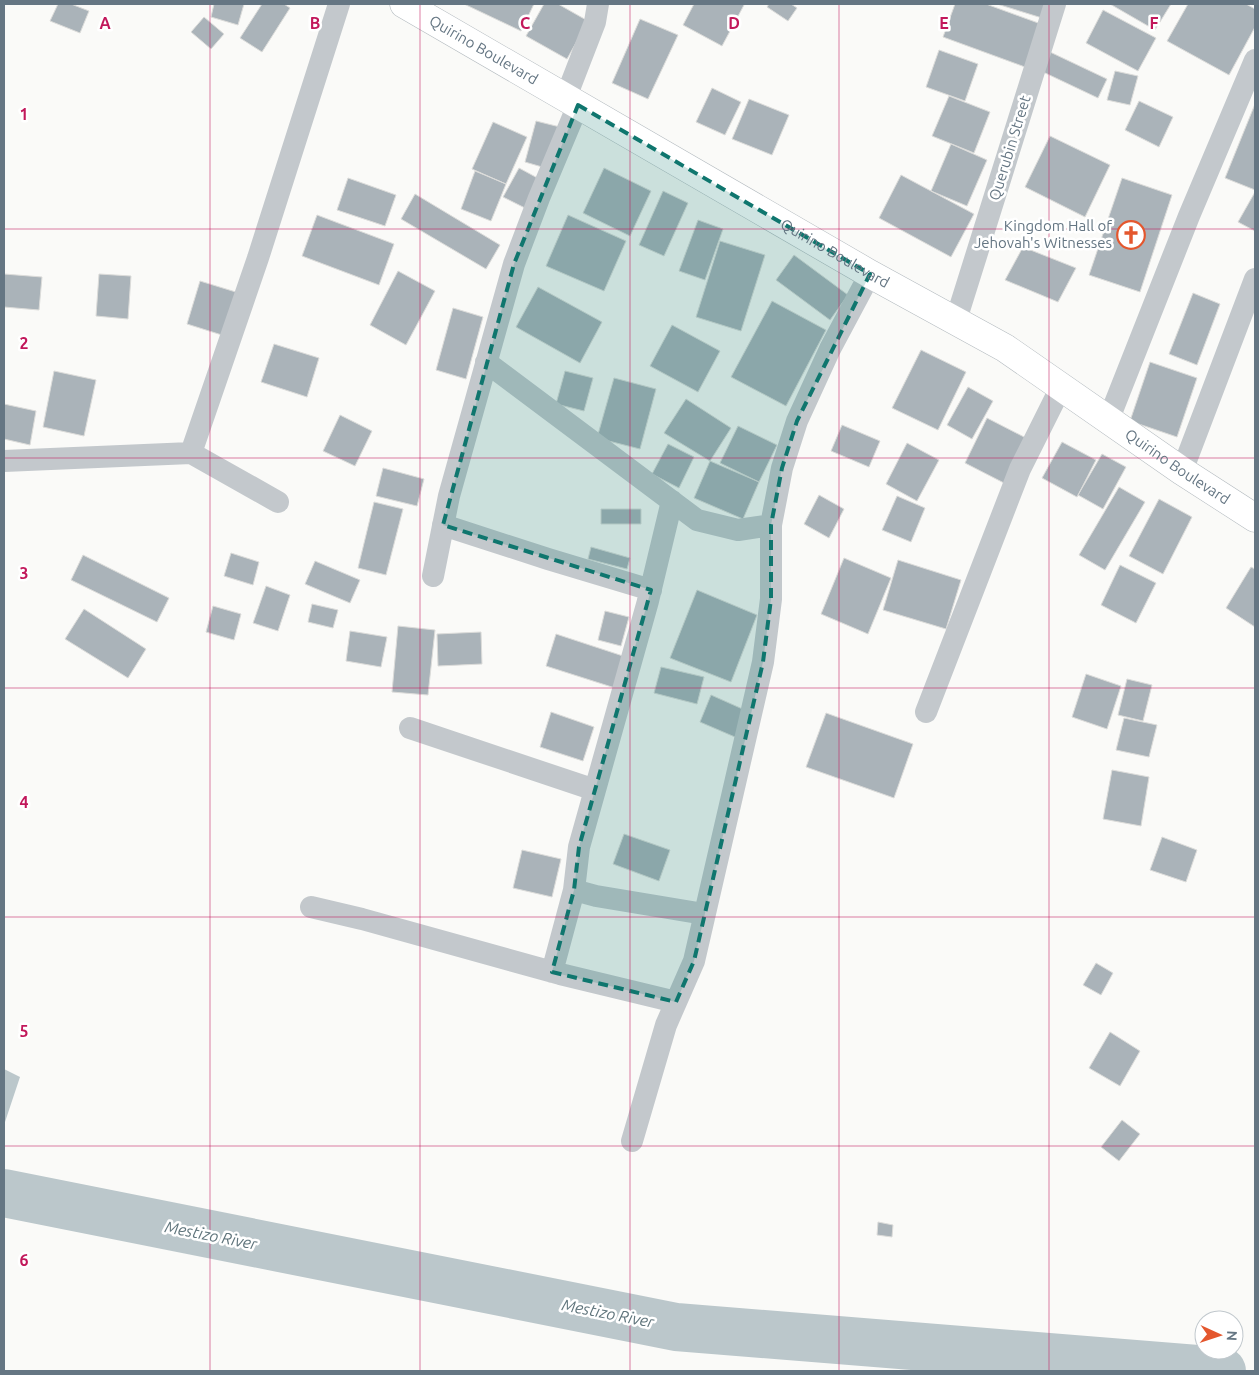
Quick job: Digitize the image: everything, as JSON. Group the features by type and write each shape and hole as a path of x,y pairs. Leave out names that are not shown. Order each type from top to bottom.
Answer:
{"main road":[{"name":"Quirino Boulevard","path":"404,4 870,274 1005,348 1108,421 1255,518"}],"street":[{"path":"191,453 258,258 339,4"},
{"path":"433,576 449,496 514,264 572,101 595,22 598,4"},
{"name":"Querubin Street","path":"956,320 1055,4"},
{"path":"1108,421 1189,216 1255,60"},
{"path":"632,1141 666,1025 694,961 764,662 771,599 772,525 782,468 797,420 830,349 870,274"},
{"path":"1182,471 1255,279"},
{"path":"486,362 697,520 738,530 772,525"},
{"path":"926,712 1020,469 1061,388"},
{"path":"4,461 191,453 278,502"},
{"path":"552,972 574,890 577,858 594,790 651,590 672,501"},
{"path":"443,525 651,590"},
{"path":"410,728 594,790"},
{"path":"574,890 596,896 704,914"},
{"path":"311,907 362,919 552,972 676,1002"}],"highlighted area":[{"path":"578,105 870,274 797,421 782,468 771,525 771,599 763,662 694,961 676,1002 552,972 574,890 579,847 651,590 443,525 514,264"}],"shaded area":[{"path":"4,1069 20,1077 4,1125"}],"building":[{"path":"58,4 71,4 89,11 80,33 50,21"},
{"path":"214,4 244,4 238,25 211,17"},
{"path":"262,4 284,4 290,8 262,52 240,38"},
{"path":"464,4 534,4 521,31"},
{"path":"544,4 558,4 588,21 567,59 526,36"},
{"path":"694,4 744,5 722,46 683,25"},
{"path":"769,4 791,4 797,8 788,21 767,7"},
{"path":"955,4 986,4 1041,24 1025,67 943,37"},
{"path":"997,4 1046,4 1042,18"},
{"path":"1110,4 1171,4 1155,30"},
{"path":"1188,4 1246,4 1255,9 1255,27 1229,75 1167,41"},
{"path":"1103,10 1156,38 1138,71 1086,43"},
{"path":"204,17 224,34 211,49 191,32"},
{"path":"640,19 678,35 648,99 612,83"},
{"path":"939,50 978,64 965,101 926,87"},
{"path":"1050,52 1107,79 1098,98 1041,71"},
{"path":"1115,71 1138,76 1130,105 1107,100"},
{"path":"712,88 741,102 725,135 696,122"},
{"path":"949,96 990,112 974,153 932,136"},
{"path":"749,99 789,115 772,155 732,139"},
{"path":"1139,101 1173,117 1159,147 1125,130"},
{"path":"1255,104 1255,190 1225,178"},
{"path":"536,121 560,127 549,169 525,162"},
{"path":"493,122 527,137 506,184 472,169"},
{"path":"1050,136 1110,165 1085,217 1025,187"},
{"path":"951,144 987,160 967,206 931,191"},
{"path":"519,168 543,181 529,210 503,197"},
{"path":"604,168 651,191 630,236 583,213"},
{"path":"475,171 506,184 491,221 461,209"},
{"path":"901,175 974,214 951,257 879,218"},
{"path":"348,178 396,195 385,226 337,210"},
{"name":"Kingdom Hall of Jehovah's Witnesses","path":"1122,178 1172,195 1140,292 1089,275"},
{"path":"663,191 688,203 664,256 639,245"},
{"path":"1255,192 1255,231 1238,222"},
{"path":"415,194 500,245 486,269 401,219"},
{"path":"317,215 394,244 379,285 302,256"},
{"path":"568,215 626,241 604,291 546,266"},
{"path":"698,220 723,229 705,280 679,271"},
{"path":"720,241 765,255 741,331 696,317"},
{"path":"1023,247 1076,268 1058,302 1005,280"},
{"path":"794,255 848,295 830,320 776,280"},
{"path":"398,271 435,291 406,345 370,325"},
{"path":"4,274 42,277 39,310 4,307"},
{"path":"99,274 131,276 128,319 96,316"},
{"path":"200,281 239,293 225,336 187,324"},
{"path":"538,287 602,322 580,363 516,327"},
{"path":"1193,293 1220,304 1197,365 1169,354"},
{"path":"772,301 826,330 786,406 731,377"},
{"path":"453,308 483,317 466,379 436,370"},
{"path":"672,325 720,351 698,392 650,366"},
{"path":"274,344 319,358 307,397 261,382"},
{"path":"921,350 966,372 938,430 892,408"},
{"path":"1150,362 1197,378 1177,437 1130,421"},
{"path":"54,371 96,380 84,436 43,427"},
{"path":"565,371 593,378 584,411 556,404"},
{"path":"614,378 656,389 640,449 597,438"},
{"path":"968,387 993,401 972,439 947,425"},
{"path":"686,399 731,428 710,461 664,433"},
{"path":"4,404 36,411 30,445 4,439"},
{"path":"340,415 372,431 355,466 323,451"},
{"path":"987,418 1026,438 1004,483 965,463"},
{"path":"842,425 880,441 869,467 831,451"},
{"path":"738,426 777,445 759,482 720,463"},
{"path":"1062,442 1096,460 1077,497 1042,478"},
{"path":"907,443 939,460 917,501 886,484"},
{"path":"668,444 694,457 679,488 652,474"},
{"path":"1102,454 1126,467 1103,509 1078,495"},
{"path":"710,461 759,482 743,519 694,498"},
{"path":"383,468 424,479 417,506 376,496"},
{"path":"1119,487 1145,502 1105,570 1079,555"},
{"path":"819,495 844,509 829,538 804,524"},
{"path":"897,496 925,508 911,542 882,530"},
{"path":"1159,499 1192,517 1163,574 1129,556"},
{"path":"374,502 403,509 386,575 358,568"},
{"path":"601,509 641,509 641,524 601,524"},
{"path":"591,547 630,558 627,569 588,559"},
{"path":"231,553 259,562 253,585 224,576"},
{"path":"83,555 169,598 157,622 71,580"},
{"path":"844,558 891,578 868,634 821,614"},
{"path":"898,560 961,580 946,629 883,610"},
{"path":"315,561 360,580 350,603 305,584"},
{"path":"1120,565 1156,583 1136,623 1101,605"},
{"path":"1251,567 1255,569 1255,627 1226,608"},
{"path":"266,586 290,595 278,631 253,623"},
{"path":"697,590 757,615 731,682 670,658"},
{"path":"312,604 338,610 333,628 308,622"},
{"path":"213,606 241,614 234,640 206,632"},
{"path":"84,609 146,649 128,678 65,639"},
{"path":"605,611 629,617 621,646 598,640"},
{"path":"398,626 435,630 428,695 392,692"},
{"path":"350,631 387,637 381,667 346,661"},
{"path":"481,632 482,664 438,666 437,634"},
{"path":"556,634 626,657 615,688 546,666"},
{"path":"661,667 704,677 697,704 654,693"},
{"path":"1086,674 1121,686 1107,729 1072,717"},
{"path":"1127,679 1152,685 1143,721 1118,715"},
{"path":"711,695 747,711 735,737 700,722"},
{"path":"551,712 594,727 583,761 540,747"},
{"path":"826,713 913,744 894,798 806,767"},
{"path":"1124,718 1157,725 1149,757 1116,750"},
{"path":"1112,770 1149,777 1141,826 1103,819"},
{"path":"624,834 670,850 659,881 613,864"},
{"path":"1162,837 1197,850 1186,882 1150,870"},
{"path":"522,850 561,859 552,897 513,888"},
{"path":"1096,963 1113,973 1101,995 1083,985"},
{"path":"1110,1032 1140,1051 1120,1086 1089,1068"},
{"path":"1122,1120 1140,1134 1119,1161 1101,1147"},
{"path":"878,1222 893,1225 892,1237 877,1235"}],"waterway":[{"name":"Mestizo River","path":"4,1193 676,1327 1222,1371"}],"place":[{"name":"Kingdom Hall of Jehovah's Witnesses","path":"1131,235"}]}
